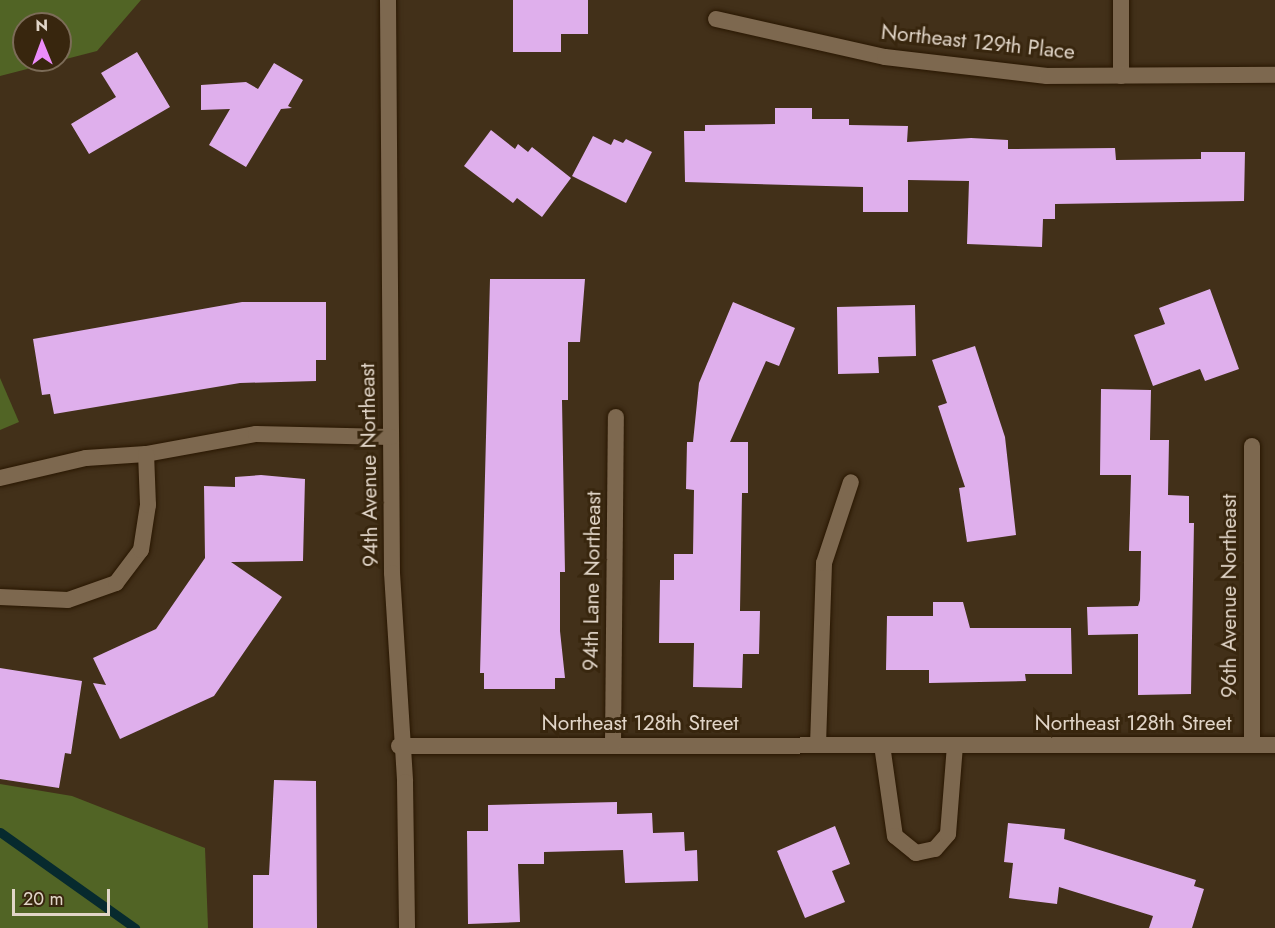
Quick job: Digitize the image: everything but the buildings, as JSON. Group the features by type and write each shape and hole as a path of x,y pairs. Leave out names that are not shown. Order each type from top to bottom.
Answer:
{"street":[{"name":"94th Avenue Northeast","path":"388,0 391,437 399,746 405,782 407,928"},
{"path":"1120,0 1121,76"},
{"name":"Northeast 129th Place","path":"716,19 885,57 1047,76 1275,75"},
{"name":"94th Lane Northeast","path":"613,746 616,417"},
{"path":"0,478 86,458 146,454 256,434 391,437"},
{"name":"96th Avenue Northeast","path":"1252,446 1252,745"},
{"path":"0,597 68,600 116,583 141,550 148,504 146,454"},
{"path":"818,745 824,563 850,482"},
{"path":"882,745 895,836 916,852 935,849 948,834 955,745"},
{"name":"Northeast 128th Street","path":"399,746 1275,745"}],"green space":[{"path":"0,0 141,0 97,51 72,57 72,12 12,12 12,72 16,72 0,76"},
{"path":"0,378 19,422 0,430"},
{"path":"0,784 72,796 205,848 208,928 0,928"}],"waterway":[{"path":"0,832 135,928"}]}
